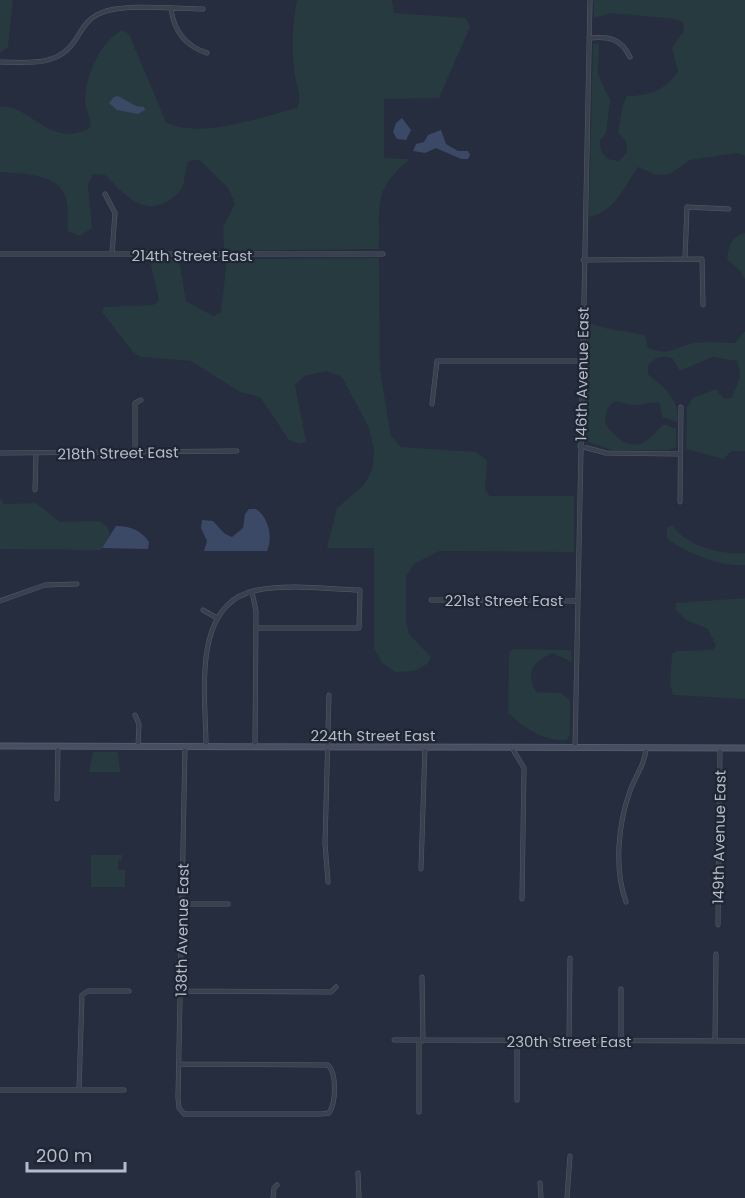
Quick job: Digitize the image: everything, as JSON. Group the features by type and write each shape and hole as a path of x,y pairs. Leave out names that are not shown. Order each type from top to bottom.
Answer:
{"street":[{"name":"146th Avenue East","path":"575,748 590,0"},
{"path":"171,9 175,25 181,36 191,46 207,53"},
{"path":"0,62 30,64 53,59 72,45 90,19 108,10 203,9"},
{"path":"589,38 613,39 623,45 630,57"},
{"path":"105,194 114,213 112,254"},
{"path":"685,258 687,207 729,209"},
{"name":"214th Street East","path":"0,254 383,254"},
{"path":"583,260 685,258 703,260 703,305"},
{"path":"432,404 437,361 582,362"},
{"path":"135,453 135,403 141,400"},
{"path":"680,502 681,407"},
{"path":"580,447 606,453 680,454"},
{"name":"218th Street East","path":"0,453 237,451"},
{"path":"35,490 36,453"},
{"path":"0,601 45,585 77,584"},
{"path":"206,746 207,648 217,618 232,601 252,592 360,590 359,628 256,628"},
{"path":"252,592 256,628 255,746"},
{"name":"221st Street East","path":"431,600 577,601"},
{"path":"203,610 217,618"},
{"path":"328,882 325,843 329,695"},
{"path":"135,715 139,724 138,746"},
{"name":"224th Street East","path":"0,746 745,748"},
{"path":"57,799 58,746"},
{"name":"138th Avenue East","path":"179,1064 330,1066 333,1071 331,1111 321,1114 182,1112 178,1105 185,746"},
{"path":"421,869 425,747"},
{"path":"512,748 524,768 522,899"},
{"path":"626,902 620,882 622,819 632,785 643,764 646,748"},
{"name":"149th Avenue East","path":"718,925 720,749"},
{"path":"183,904 228,904"},
{"path":"715,1041 716,954"},
{"path":"569,1042 570,958"},
{"path":"419,1112 422,976"},
{"path":"181,991 331,992 336,987"},
{"path":"621,989 621,1042"},
{"path":"79,1090 82,994 88,991 129,991"},
{"name":"230th Street East","path":"394,1040 745,1041"},
{"path":"517,1042 517,1100"},
{"path":"0,1090 124,1090"},
{"path":"567,1198 570,1156"},
{"path":"358,1173 359,1198"},
{"path":"540,1183 542,1198"},
{"path":"273,1198 274,1188 278,1185"}],"green space":[{"path":"0,0 13,0 8,47 0,53"},
{"path":"297,0 392,0 394,13 466,18 470,27 439,98 384,99 384,158 410,159 390,179 384,189 379,209 379,249 224,251 223,227 235,204 228,188 200,160 189,161 181,190 170,200 159,205 141,204 126,195 105,175 93,174 88,185 92,228 80,236 68,231 66,198 56,184 38,176 0,172 0,106 12,108 53,131 64,134 90,128 85,100 91,70 107,42 122,30 129,34 166,122 195,129 213,128 297,108 299,96 294,67 293,28"},
{"path":"594,0 745,0 745,156 737,153 690,160 670,174 656,175 638,167 612,204 606,210 589,217 593,44 599,44 598,74 610,100 606,133 600,141 601,151 608,159 619,161 627,152 626,141 618,132 623,104 627,96 657,91 673,78 678,71 672,48 684,31 683,22 674,19 612,13 594,18"},
{"path":"745,233 745,279 727,259 732,242 740,234"},
{"path":"379,258 380,370 391,436 401,447 476,452 487,460 485,490 490,496 574,496 574,552 439,551 414,564 406,577 406,620 409,634 431,657 427,664 414,671 395,672 382,663 374,648 374,548 327,548 337,508 364,485 372,470 374,450 369,428 342,377 327,371 304,376 295,385 306,441 300,444 289,440 260,397 240,392 191,361 141,357 133,352 102,312 104,307 153,305 159,301 150,260 179,259 186,301 213,316 221,312 227,259"},
{"path":"593,324 645,336 648,348 662,351 695,343 735,343 745,331 745,451 732,451 723,459 686,449 687,407 693,398 716,389 724,399 731,398 739,380 740,371 737,361 712,357 680,371 672,358 668,357 658,358 648,366 648,374 674,400 678,414 677,422 662,417 660,404 656,403 631,405 613,402 607,409 605,422 617,437 627,443 640,444 649,439 664,424 676,429 676,447 669,450 612,450 585,441 587,326"},
{"path":"0,498 4,504 36,503 60,522 99,521 107,526 110,534 101,550 0,549"},
{"path":"672,525 686,539 705,548 745,553 745,565 725,564 684,549 667,539 667,528"},
{"path":"745,598 745,699 673,695 670,684 672,654 677,651 712,650 716,646 708,629 686,620 675,609 676,603"},
{"path":"514,649 571,650 572,662 553,653 540,660 531,673 536,692 561,693 570,700 570,734 567,740 551,739 535,733 508,713 509,652"},
{"path":"93,752 118,752 120,772 89,772"},
{"path":"91,855 122,855 122,860 118,860 118,870 125,870 125,887 91,887"}],"water":[{"path":"118,96 136,106 144,107 145,110 138,114 117,110 109,103"},
{"path":"402,118 411,130 406,140 397,139 393,132 396,123"},
{"path":"441,130 446,144 458,151 468,151 470,155 468,159 461,159 436,148 425,153 413,151 416,144 424,142 428,135"},
{"path":"249,509 256,509 267,523 270,540 267,551 204,551 207,541 201,528 202,520 213,521 225,534 232,537 243,528 245,514"},
{"path":"116,526 139,532 149,542 148,549 102,548"}]}
